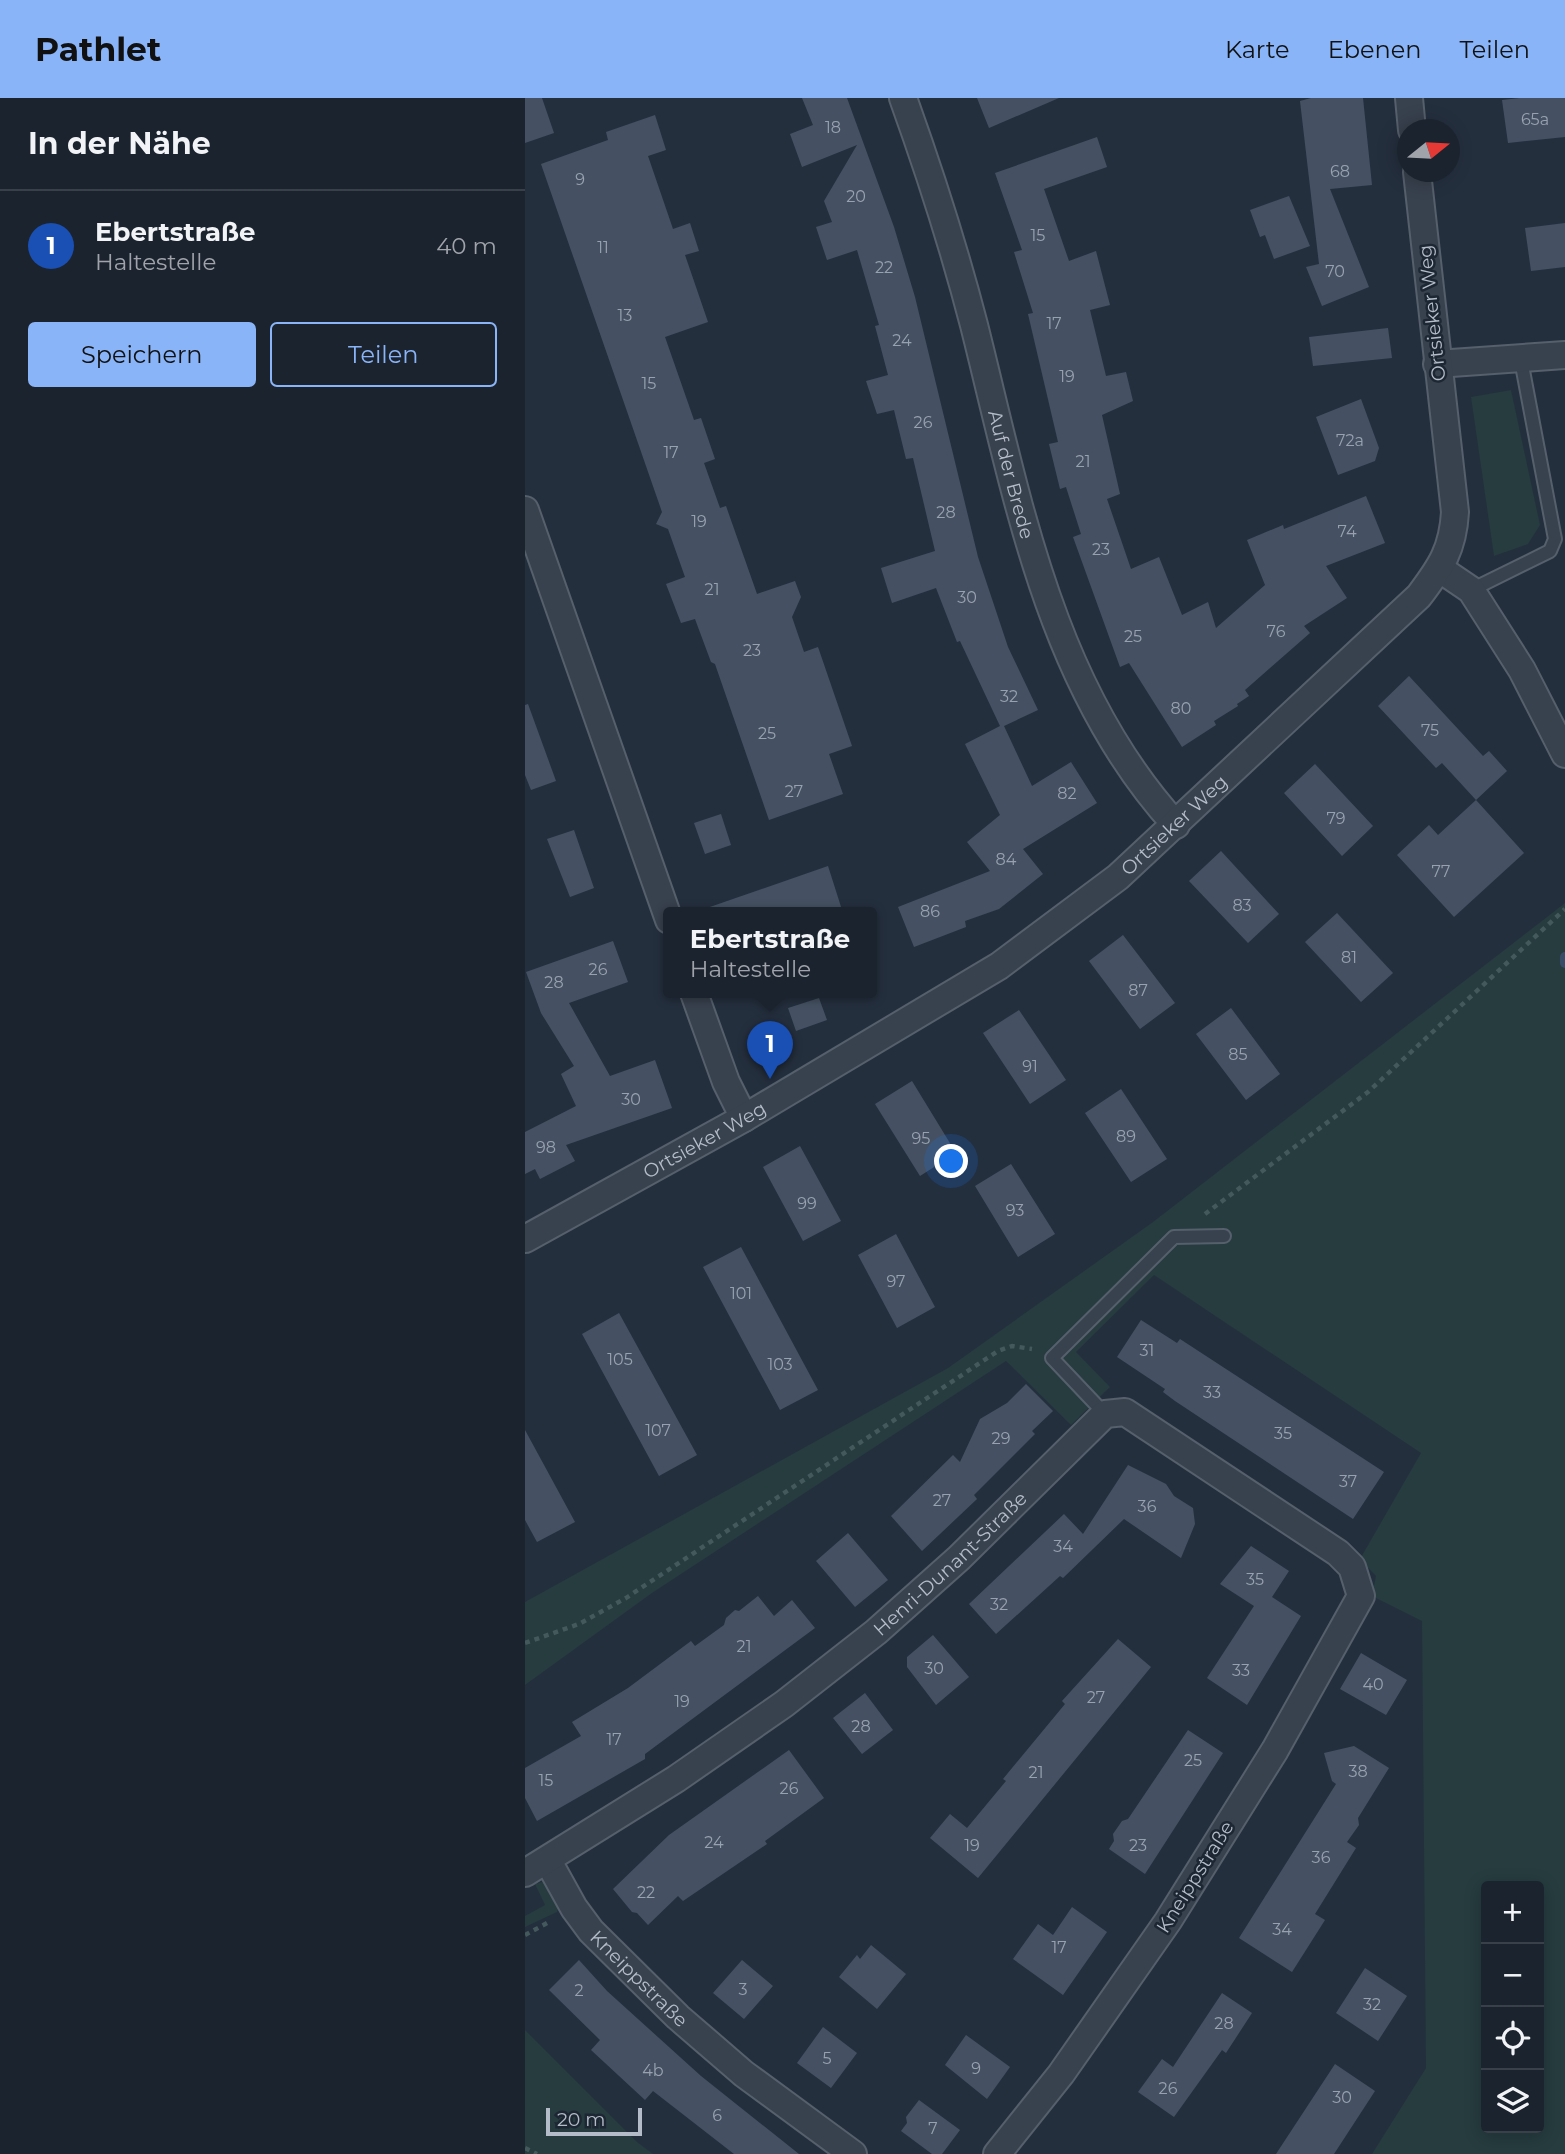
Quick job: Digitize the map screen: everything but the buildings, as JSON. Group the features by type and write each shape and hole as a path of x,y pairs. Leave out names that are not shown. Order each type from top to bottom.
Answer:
{"street":[{"name":"Auf der Brede","path":"903,98 937,190 1017,502 1050,610 1080,683 1113,741 1147,794 1176,825"},
{"path":"1409,98 1411,119"},
{"name":"Ortsieker Weg","path":"525,1239 744,1118 999,966 1118,877 1419,596 1440,569 1453,539 1455,512 1418,182"},
{"path":"1437,364 1565,355"},
{"path":"525,510 536,576 664,907"},
{"path":"1440,569 1471,590 1522,670 1565,754"},
{"path":"696,998 726,1082 744,1118"},
{"name":"Kneippstraße","path":"997,2154 1061,2074 1168,1921 1275,1750 1361,1595 1352,1567 1338,1553 1125,1412 1105,1414"},
{"name":"Henri-Dunant-Straße","path":"536,1867 687,1771 784,1704 876,1632 959,1558 1105,1414"},
{"name":"Kneippstraße","path":"536,1867 591,1931 678,2017 744,2074 853,2154"}],"lane":[{"path":"1471,590 1550,551 1555,539 1521,360"},
{"path":"1105,1414 1052,1358 1174,1237 1224,1236"}],"path":[{"path":"1174,1237 1368,1091 1565,909"},
{"path":"525,1643 579,1623 626,1598 998,1351 1012,1346 1022,1347 1052,1358"},
{"path":"525,2148 537,2154"}],"green space":[{"path":"1511,390 1540,525 1528,544 1494,556 1471,397"},
{"path":"1565,903 1565,2154 1372,2154 1426,2068 1422,1621 1372,1596 1376,1576 1360,1559 1421,1453 1154,1275 1076,1352 1110,1387 1071,1425 1006,1361 652,1593 525,1685 525,1602 948,1368 1153,1222"},
{"path":"542,1882 549,1886 559,1905 557,1912 525,1927 525,1916 545,1905 535,1884"},
{"path":"525,2030 637,2142 653,2154 525,2154"}],"waterway":[{"path":"1565,957 1565,963"}],"place":[{"name":"Ebertstraße","path":"770,1079"}]}
